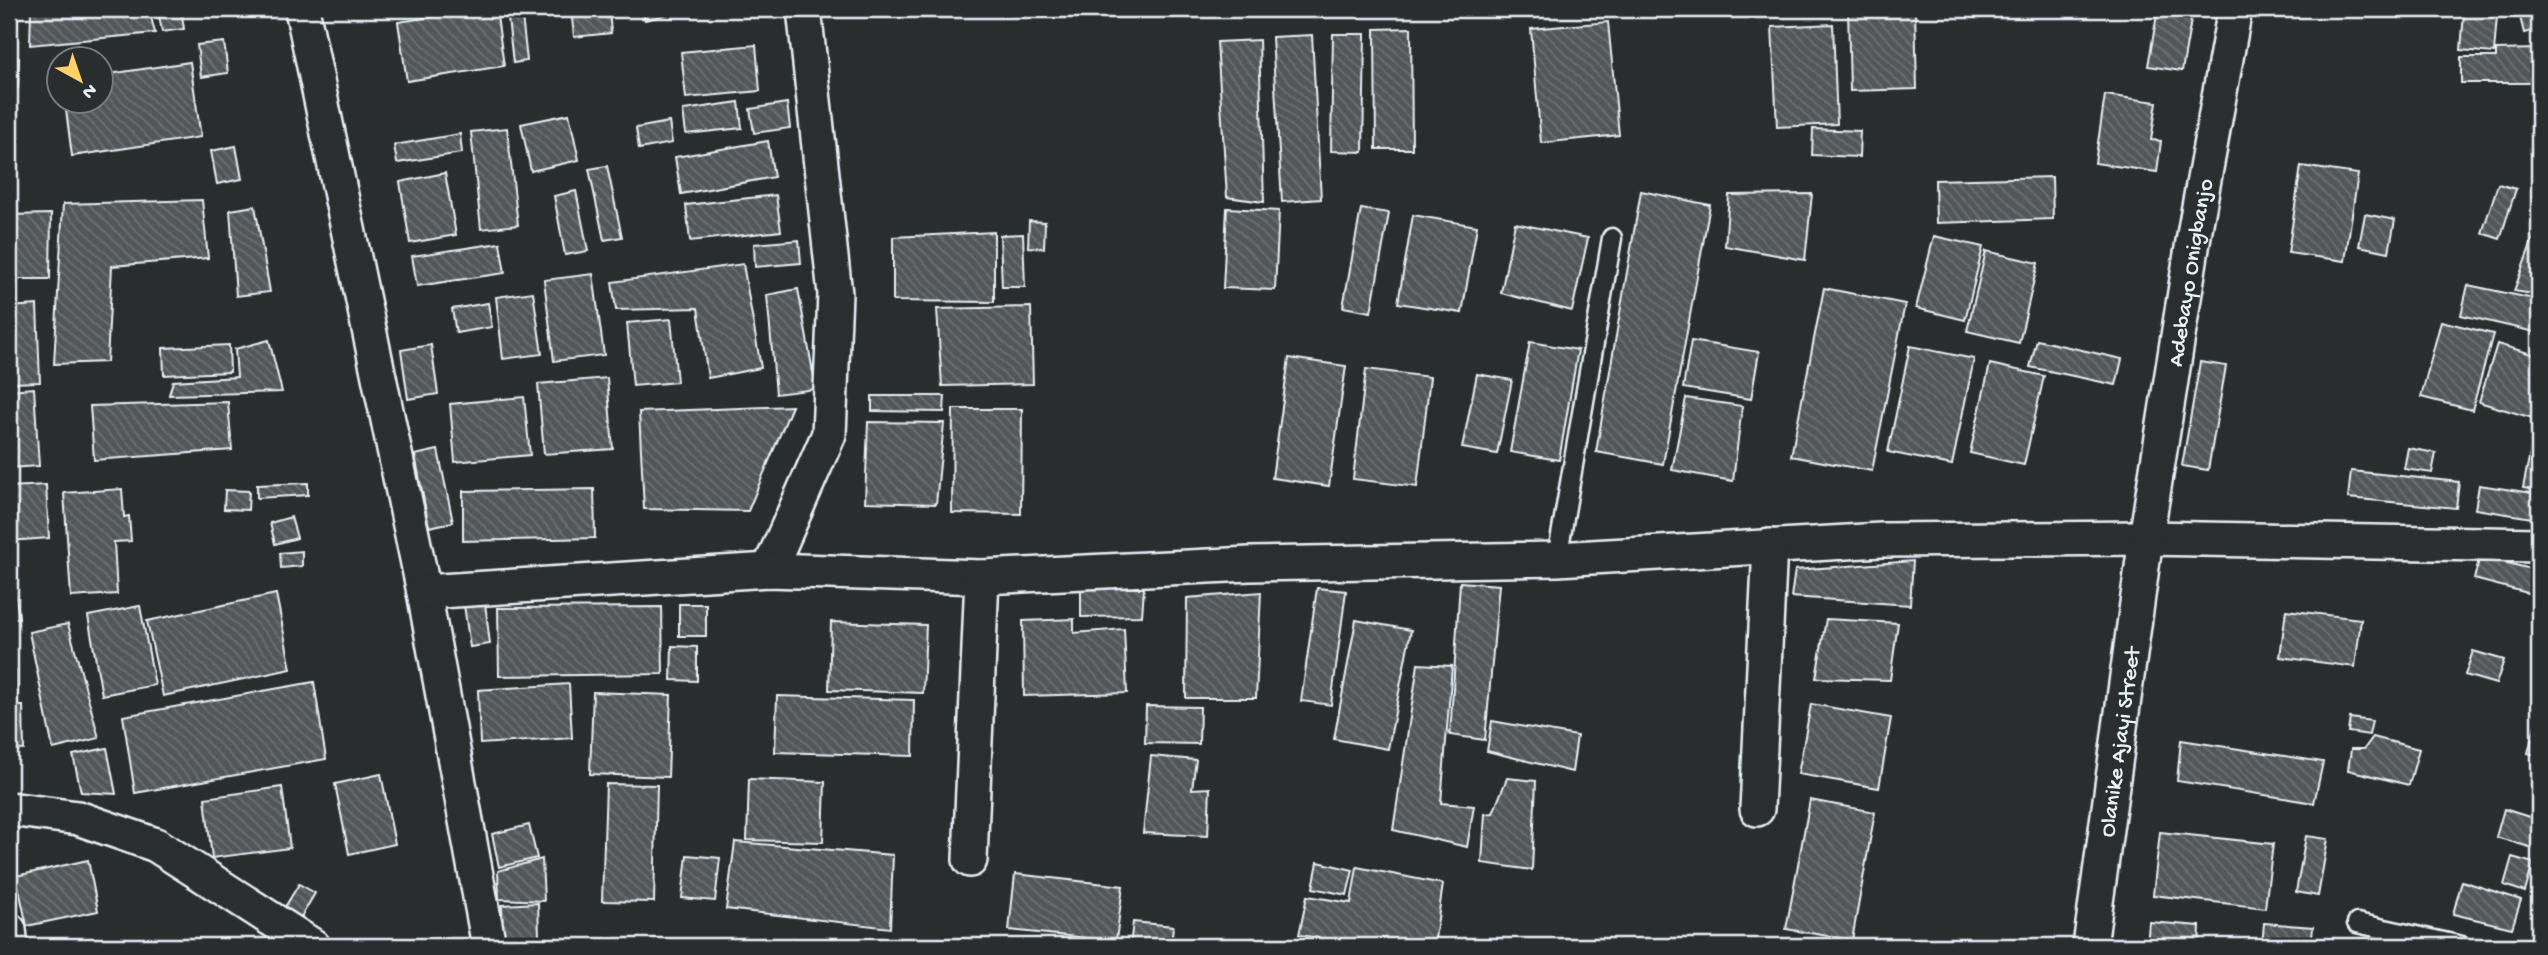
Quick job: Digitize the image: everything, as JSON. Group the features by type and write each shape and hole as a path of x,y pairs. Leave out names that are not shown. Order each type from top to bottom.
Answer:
{"street":[{"path":"302,9 424,592 489,946"},
{"path":"769,570 829,434 835,294 804,9"},
{"name":"Adebayo Onigbanjo","path":"2146,538 2195,229 2235,9"},
{"path":"424,592 769,570 982,577 1250,564 1557,559 1881,540 2146,538 2539,545"},
{"name":"Olanike Ajayi Street","path":"2090,946 2146,538"},
{"path":"1757,809 1770,546"},
{"path":"970,860 982,577"},
{"path":"9,809 78,818 156,845 313,946"},
{"path":"9,930 11,946"}],"lane":[{"path":"1557,559 1612,239"},
{"path":"2357,923 2462,946"}],"building":[{"path":"31,9 149,9 155,33 30,45"},
{"path":"181,9 184,29 162,32 158,10"},
{"path":"496,9 504,66 407,81 398,22"},
{"path":"571,9 609,9 611,33 574,37"},
{"path":"642,9 681,9 681,11 645,20"},
{"path":"1848,9 1915,9 1917,89 1850,91"},
{"path":"2158,9 2193,9 2182,71 2148,66"},
{"path":"2518,9 2539,9 2539,29 2524,33"},
{"path":"2464,13 2497,16 2494,53 2461,50"},
{"path":"522,16 527,61 513,63 508,18"},
{"path":"1608,22 1619,135 1541,143 1531,29"},
{"path":"1833,24 1837,124 1777,127 1772,27"},
{"path":"1411,28 1412,149 1376,149 1375,29"},
{"path":"1333,34 1365,34 1363,152 1331,151"},
{"path":"1312,35 1321,199 1282,202 1272,37"},
{"path":"1259,40 1264,202 1227,197 1217,42"},
{"path":"224,42 228,73 201,77 197,45"},
{"path":"756,45 760,91 686,98 681,52"},
{"path":"2539,49 2539,83 2461,83 2461,57 2496,57 2496,50"},
{"path":"9,56 19,58 18,88 9,89"},
{"path":"190,62 201,137 72,156 67,116 116,116 116,73"},
{"path":"2105,95 2157,102 2151,140 2161,141 2157,172 2095,163"},
{"path":"739,102 742,128 686,134 683,110"},
{"path":"787,103 790,128 754,133 750,109"},
{"path":"569,114 579,160 531,171 521,124"},
{"path":"669,122 672,143 639,149 636,128"},
{"path":"507,128 518,225 481,229 471,132"},
{"path":"1813,129 1860,131 1859,157 1812,155"},
{"path":"460,134 462,153 397,163 394,145"},
{"path":"768,141 774,177 681,194 675,157"},
{"path":"236,146 242,179 217,184 211,151"},
{"path":"607,166 622,237 604,240 589,169"},
{"path":"2301,166 2358,174 2345,261 2288,253"},
{"path":"445,173 456,235 410,243 400,182"},
{"path":"2052,177 2053,219 1936,223 1935,180"},
{"path":"2498,184 2516,189 2500,239 2482,233"},
{"path":"576,191 588,251 565,255 554,196"},
{"path":"1641,191 1710,205 1663,464 1596,452"},
{"path":"1812,194 1805,260 1725,246 1729,195"},
{"path":"776,195 781,231 690,241 686,205"},
{"path":"202,200 208,258 112,266 107,362 54,364 63,204"},
{"path":"255,206 270,292 236,296 230,210"},
{"path":"1227,208 1279,211 1275,290 1223,288"},
{"path":"1361,209 1389,213 1371,312 1343,307"},
{"path":"51,214 50,279 9,279 9,215"},
{"path":"2365,214 2395,220 2389,252 2359,246"},
{"path":"1413,215 1477,226 1462,313 1398,303"},
{"path":"1029,221 1045,222 1044,248 1028,247"},
{"path":"2539,222 2539,295 2514,291"},
{"path":"1515,223 1588,238 1572,311 1501,293"},
{"path":"994,232 994,302 893,301 893,237"},
{"path":"1023,234 1025,287 1002,287 1000,235"},
{"path":"1934,236 1983,247 1965,320 1916,308"},
{"path":"799,240 801,263 755,267 754,244"},
{"path":"500,243 505,273 417,286 412,256"},
{"path":"1986,251 2038,263 2019,343 1967,331"},
{"path":"743,264 761,368 708,378 698,308 616,310 612,282"},
{"path":"593,274 604,355 554,361 544,280"},
{"path":"2468,285 2539,300 2539,333 2461,315"},
{"path":"1824,288 1905,304 1872,471 1791,456"},
{"path":"798,289 816,389 776,394 767,295"},
{"path":"533,292 542,354 503,359 496,297"},
{"path":"488,303 492,327 456,333 452,309"},
{"path":"37,305 40,382 9,383 9,307"},
{"path":"1031,307 1033,384 942,386 937,309"},
{"path":"671,319 677,382 633,386 627,323"},
{"path":"2441,321 2493,334 2472,410 2421,397"},
{"path":"269,340 282,392 169,395 173,381 237,377 235,349"},
{"path":"2037,340 2122,359 2116,385 2030,367"},
{"path":"1691,341 1759,352 1751,399 1683,388"},
{"path":"1530,342 1578,350 1559,460 1510,452"},
{"path":"2497,344 2539,356 2539,420 2479,402"},
{"path":"229,345 230,372 164,375 163,348"},
{"path":"431,345 438,394 408,399 401,350"},
{"path":"1910,346 1974,359 1952,465 1888,452"},
{"path":"1289,358 1346,366 1329,486 1272,478"},
{"path":"2200,362 2226,366 2208,470 2182,466"},
{"path":"1990,364 2044,376 2024,465 1970,453"},
{"path":"1366,369 1430,377 1417,487 1353,479"},
{"path":"1477,374 1512,380 1497,454 1462,448"},
{"path":"607,378 613,449 544,454 538,384"},
{"path":"34,388 39,466 9,468 9,390"},
{"path":"872,396 945,396 944,412 872,411"},
{"path":"524,397 530,455 455,462 450,404"},
{"path":"1686,398 1742,406 1733,481 1672,470"},
{"path":"228,402 232,450 94,460 90,406"},
{"path":"792,406 748,511 644,509 639,412"},
{"path":"953,409 1022,409 1021,514 952,513"},
{"path":"868,422 944,423 936,504 865,502"},
{"path":"2534,433 2539,434 2539,491 2523,488"},
{"path":"2408,448 2436,453 2432,473 2404,469"},
{"path":"438,450 453,522 429,527 415,455"},
{"path":"2351,471 2459,482 2456,508 2348,498"},
{"path":"308,483 308,495 257,498 257,485"},
{"path":"46,485 49,538 9,541 9,487"},
{"path":"2479,485 2539,494 2539,519 2475,509"},
{"path":"122,489 124,517 129,516 131,541 114,542 117,594 71,597 64,493"},
{"path":"594,489 595,538 463,541 463,491"},
{"path":"225,490 249,491 248,510 224,509"},
{"path":"291,517 297,538 275,544 270,523"},
{"path":"302,551 302,566 281,568 280,553"},
{"path":"2480,556 2539,571 2539,596 2474,579"},
{"path":"1913,561 1910,605 1791,597 1795,570"},
{"path":"9,566 19,618 9,619"},
{"path":"1460,582 1499,585 1485,740 1450,735"},
{"path":"1081,588 1144,588 1142,616 1081,617"},
{"path":"1317,588 1346,591 1331,705 1301,701"},
{"path":"1261,592 1256,698 1186,698 1187,598"},
{"path":"276,594 291,669 163,696 147,621"},
{"path":"485,603 490,644 470,647 464,605"},
{"path":"679,604 706,604 706,636 679,636"},
{"path":"140,606 155,685 102,695 88,616"},
{"path":"662,607 663,674 499,676 498,608"},
{"path":"2286,610 2361,619 2355,667 2280,657"},
{"path":"1074,619 1074,633 1124,629 1127,693 1024,696 1023,621"},
{"path":"1826,619 1898,623 1890,680 1816,678"},
{"path":"1356,620 1411,630 1388,749 1334,739"},
{"path":"831,622 926,625 923,693 829,690"},
{"path":"68,624 99,738 53,749 29,632"},
{"path":"9,626 11,669 16,670 17,706 23,706 24,750 9,749"},
{"path":"672,646 697,647 697,681 671,680"},
{"path":"2473,651 2504,660 2496,684 2465,675"},
{"path":"1418,664 1452,666 1441,803 1474,806 1467,847 1393,830"},
{"path":"314,682 326,759 135,793 123,716"},
{"path":"569,684 572,738 480,744 478,690"},
{"path":"593,692 671,695 668,777 590,774"},
{"path":"777,696 914,700 913,756 775,752"},
{"path":"1811,704 1891,718 1879,788 1798,774"},
{"path":"1146,706 1200,707 1199,744 1145,743"},
{"path":"2539,711 2539,756 2528,753"},
{"path":"2350,718 2372,721 2369,735 2348,732"},
{"path":"1492,721 1577,736 1572,772 1487,751"},
{"path":"2373,737 2419,749 2409,785 2348,770 2351,749 2364,749"},
{"path":"2181,740 2323,762 2314,803 2177,781"},
{"path":"107,748 116,794 81,792 73,755"},
{"path":"1151,756 1196,760 1192,789 1210,788 1208,836 1143,833"},
{"path":"381,774 395,844 349,854 335,784"},
{"path":"1507,778 1536,781 1532,870 1482,863 1485,814 1493,813"},
{"path":"749,779 825,782 823,842 747,840"},
{"path":"606,784 657,785 654,902 602,901"},
{"path":"282,787 290,848 212,858 205,798"},
{"path":"1810,800 1875,812 1852,940 1786,929"},
{"path":"2504,809 2539,820 2539,850 2496,837"},
{"path":"529,825 537,858 499,867 492,834"},
{"path":"2160,832 2273,844 2265,908 2153,895"},
{"path":"2306,836 2328,839 2318,896 2296,892"},
{"path":"735,842 893,855 890,928 726,909"},
{"path":"687,855 720,858 715,901 682,898"},
{"path":"2512,857 2533,863 2525,892 2504,885"},
{"path":"542,859 544,901 499,899 498,871"},
{"path":"88,860 98,911 27,926 16,876"},
{"path":"1318,862 1353,870 1347,895 1313,888"},
{"path":"1357,867 1443,884 1434,946 1377,946 1299,935 1307,896 1351,903"},
{"path":"1015,874 1123,886 1116,941 1009,930"},
{"path":"2462,881 2521,900 2512,928 2453,914"},
{"path":"299,884 315,893 301,917 285,907"},
{"path":"538,903 539,936 503,937 502,905"},
{"path":"1133,922 1173,926 1171,946 1130,946"},
{"path":"2149,922 2200,926 2199,946 2147,946"},
{"path":"2264,923 2313,927 2311,946 2262,946"}]}
